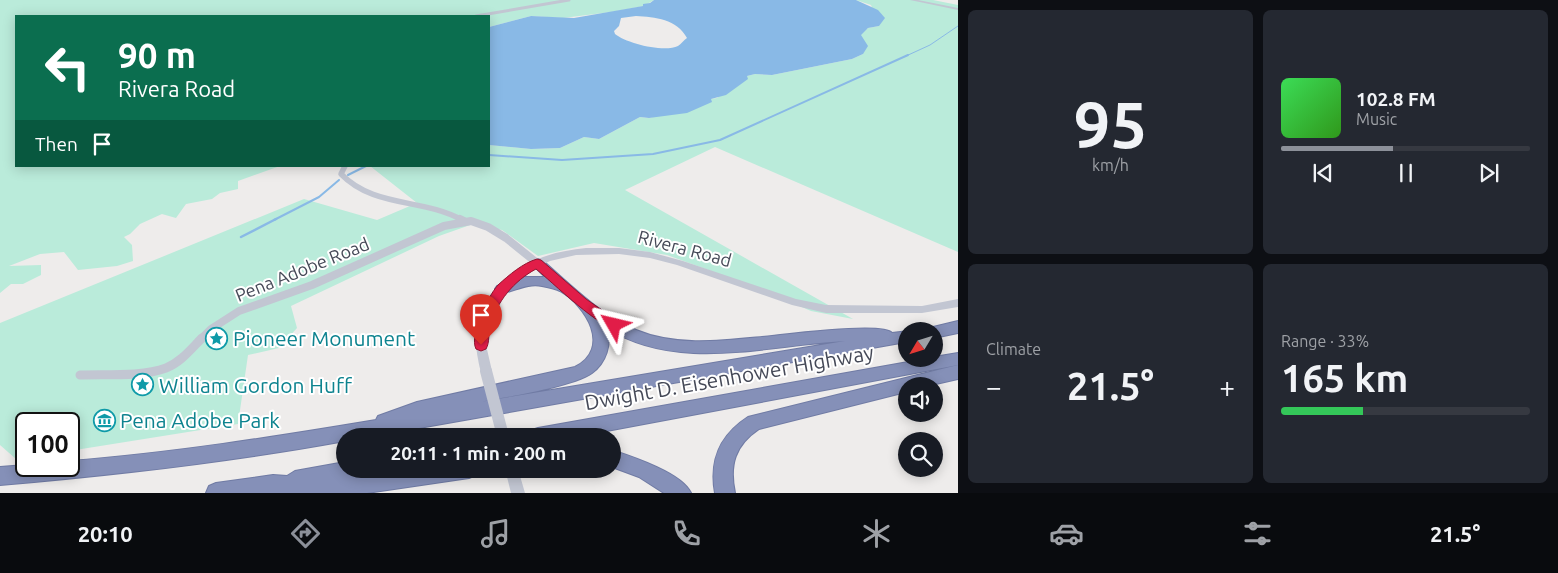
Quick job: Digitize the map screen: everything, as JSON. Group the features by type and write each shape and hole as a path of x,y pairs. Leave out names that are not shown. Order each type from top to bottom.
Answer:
{"highway":[{"path":"537,263 582,302 614,325 630,334 675,347 712,347 856,334 898,336"},
{"path":"502,289 528,279 542,280 566,288"},
{"path":"366,428 417,409 576,374 587,368 598,356 602,344 602,332 597,320 582,302"},
{"path":"943,330 958,327"},
{"name":"Dwight D. Eisenhower Highway","path":"381,428 898,337"},
{"name":"Dwight D. Eisenhower Highway","path":"582,428 958,359"},
{"path":"725,493 722,472 724,457 732,441 740,431 754,422 958,372"},
{"name":"Dwight D. Eisenhower Highway","path":"0,476 169,460 336,435"},
{"path":"621,461 645,470 682,493"},
{"path":"216,493 336,473"},
{"path":"267,486 351,486 407,478"}],"street":[{"path":"482,15 570,0"},
{"path":"912,0 958,8"},
{"path":"918,0 958,8"},
{"path":"344,167 341,174 354,186 396,202 440,209 464,221 488,227 506,238 537,263"},
{"name":"Pena Adobe Road","path":"80,375 146,372 166,368 182,359 211,330 239,311 327,278 427,232 464,221"},
{"name":"Rivera Road","path":"502,428 486,371 481,345 482,331 489,309 502,289 522,272 537,263 553,257 574,252 601,250 639,252 708,271 795,302 825,309 845,311 918,310 958,303"},
{"path":"514,478 518,493"}],"green space":[{"path":"0,0 654,0 644,6 611,12 563,18 531,16 490,27 490,15 15,15 15,167 277,167 238,181 238,189 220,193 212,199 186,204 176,218 162,214 140,224 124,237 132,245 133,261 117,266 78,270 64,252 40,254 9,266 41,265 41,275 23,284 11,284 0,293"},
{"path":"856,0 933,0 958,5 958,252 715,147 625,190 853,319 811,311 758,288 667,255 594,243 538,256 502,230 473,224 439,236 291,306 297,328 279,348 248,355 238,424 80,449 80,412 15,412 15,458 0,445 0,323 304,199 377,220 417,203 371,167 490,167 490,145 531,149 560,148 584,137 599,139 640,117 649,118 711,102 710,99 717,98 747,76 755,74 772,75 852,59 863,54 860,35 868,28 879,26 871,5"}],"water":[{"path":"654,0 856,0 878,10 885,18 879,26 868,28 861,35 868,46 863,54 852,59 772,75 755,74 747,76 748,79 726,95 711,99 712,102 687,113 649,118 640,117 599,139 584,137 560,148 531,149 490,145 490,27 531,16 574,18 643,6 643,4","holes":["636,16 658,18 677,27 687,38 678,46 672,48 655,48 636,44 615,34 614,31 619,26 621,18"]}],"waterway":[{"path":"906,56 930,45 958,26"},
{"path":"490,155 562,160 653,154 720,140 908,55"},
{"path":"348,175 364,167"},
{"path":"274,220 319,197 339,180"},
{"path":"241,237 276,219"}],"place":[{"name":"Pioneer Monument","path":"217,338"},
{"name":"William Gordon Huff","path":"143,385"},
{"name":"Pena Adobe Park","path":"104,420"}],"route":[{"path":"481,345 482,331 489,309 502,289 522,272 537,263 582,302 614,325"}]}
